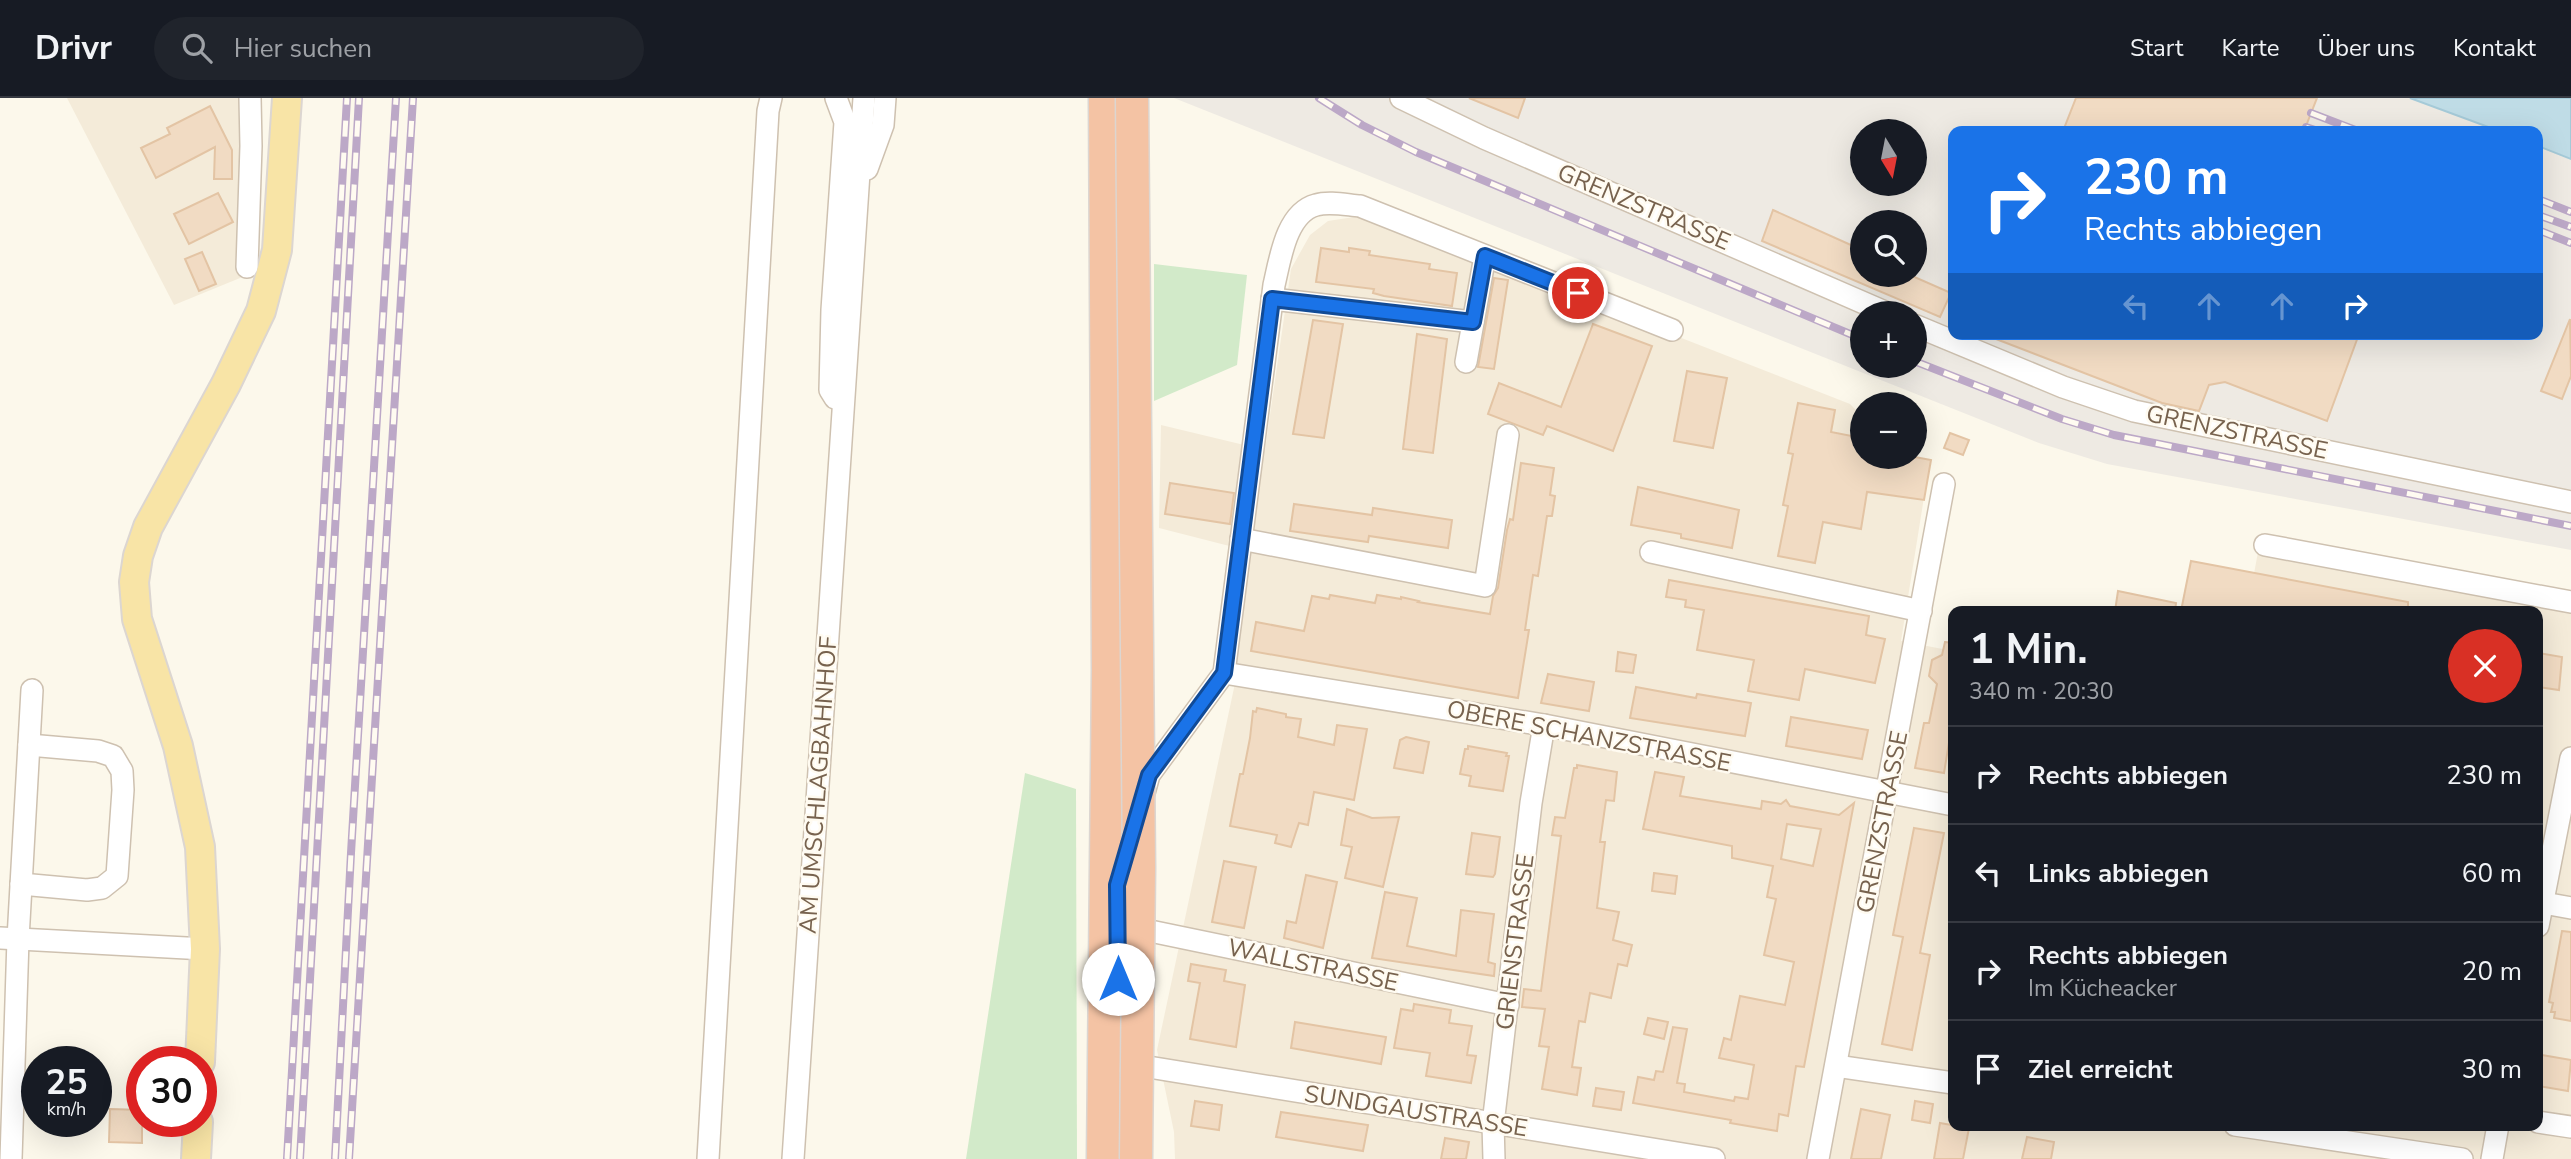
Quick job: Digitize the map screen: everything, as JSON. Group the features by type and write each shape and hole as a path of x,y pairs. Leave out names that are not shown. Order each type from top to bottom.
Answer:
{"highway":[{"path":"1103,1159 1108,670 1105,98"},
{"path":"1132,98 1139,868 1136,1159"}],"main road":[{"path":"201,1046 205,949 200,847 178,746 137,619 134,582 138,556 148,527 226,384 261,311 277,250 288,98"},
{"path":"196,1159 197,1137"}],"street":[{"path":"247,267 250,98"},
{"path":"708,1159 767,125 771,98"},
{"path":"836,98 845,122 832,310 831,390 842,412"},
{"path":"859,194 864,98"},
{"path":"859,194 883,125 885,98"},
{"name":"GRENZSTRASSE","path":"1401,98 1475,135 1859,301"},
{"name":"AM UMSCHLAGBAHNHOF","path":"793,1159 859,194"},
{"path":"1117,1159 1117,885 1149,775 1224,673 1272,299 1285,239 1300,214 1315,205 1360,206 1672,330"},
{"path":"1466,362 1485,256"},
{"path":"1272,299 1473,322"},
{"name":"GRENZSTRASSE","path":"1927,330 1948,339"},
{"name":"GRENZSTRASSE","path":"1950,340 2063,387 2134,411 2571,502"},
{"path":"1241,539 1485,586 1508,435"},
{"name":"GRENZSTRASSE","path":"1818,1159 1944,484"},
{"path":"2265,545 2571,602"},
{"path":"1651,552 1921,611"},
{"name":"OBERE SCHANZSTRASSE","path":"1224,673 1544,725 1948,804"},
{"path":"11,1159 9,939 21,884 32,690"},
{"name":"GRIENSTRASSE","path":"1494,1159 1493,1124 1531,803 1544,725"},
{"path":"21,884 87,890 102,888 117,876 123,790 122,771 113,756 98,751 29,746"},
{"path":"2543,889 2571,758"},
{"path":"2543,903 2571,908"},
{"name":"WALLSTRASSE","path":"1118,925 1508,1005"},
{"path":"9,939 205,949"},
{"name":"SUNDGAUSTRASSE","path":"1118,1062 1714,1159"},
{"path":"1836,1066 1948,1082"},
{"path":"2543,1123 2571,1127"},
{"path":"2281,1131 2462,1159"},
{"path":"2492,1159 2497,1131"}],"shaded area":[{"path":"67,98 257,98 253,268 240,278 174,305"},
{"path":"1174,98 2571,98 2571,550 2107,464 2039,443 1927,398 1927,392 1911,392 1876,378 1927,378 1927,301 1850,301 1850,368"},
{"path":"1367,215 1850,404 1850,469 1927,469 1927,465 1929,466 1901,641 1948,650 1948,1131 2543,1131 2543,606 2248,606 2261,536 2571,606 2571,1159 1175,1159 1174,1132 1157,1050 1234,688 1249,551 1159,528 1161,425 1265,450 1291,269 1310,235 1328,221"}],"green space":[{"path":"1154,264 1247,275 1237,365 1154,401"},
{"path":"1025,773 1076,789 1077,1159 966,1159"}],"water":[{"path":"2410,98 2571,98 2571,159 2543,148 2543,126 2486,126"}],"building":[{"path":"1469,98 1525,98 1518,118"},
{"path":"2076,98 2317,98 2306,126 2065,126"},
{"path":"210,106 232,150 232,179 214,179 215,147 156,178 141,148 170,134 167,128"},
{"path":"218,193 233,222 189,244 174,214"},
{"path":"1773,210 1850,245 1850,279 1762,241"},
{"path":"1321,248 1349,252 1349,248 1370,251 1369,255 1430,264 1429,269 1457,273 1452,306 1384,296 1373,293 1374,289 1316,282"},
{"path":"202,252 216,284 199,291 185,259"},
{"path":"1494,278 1508,280 1494,369 1478,367"},
{"path":"1927,282 1948,292 1948,300 1940,317 1927,311 1927,301 1903,301 1870,287 1927,287"},
{"path":"2570,319 2571,376 2562,399 2541,391"},
{"path":"1313,320 1343,324 1324,438 1293,434"},
{"path":"1593,324 1652,346 1613,451 1547,426 1543,435 1488,414 1499,383 1561,407"},
{"path":"1417,334 1447,339 1433,453 1403,449"},
{"path":"1999,340 2357,340 2327,421 2225,382 2209,385 2199,411 2162,403"},
{"path":"1687,371 1727,378 1713,448 1674,441"},
{"path":"1798,403 1835,410 1831,432 1850,436 1850,469 1927,469 1927,459 1931,460 1924,500 1867,492 1861,529 1823,522 1815,563 1778,556 1788,506 1783,505 1793,454 1788,453"},
{"path":"1950,433 1969,440 1963,455 1944,448"},
{"path":"1521,463 1554,468 1550,495 1555,496 1552,516 1547,516 1538,576 1533,575 1525,630 1529,630 1518,698 1251,651 1256,622 1304,631 1312,596 1329,599 1330,595 1375,603 1377,595 1401,597 1490,614 1493,596 1498,588 1507,530 1510,519 1513,520"},
{"path":"1170,483 1234,493 1230,524 1165,514"},
{"path":"1638,487 1739,510 1732,548 1681,538 1681,534 1631,525"},
{"path":"1294,504 1372,515 1373,508 1452,520 1448,548 1369,536 1368,542 1290,531"},
{"path":"2191,561 2408,602 2408,606 2182,606"},
{"path":"1669,580 1869,616 1866,635 1885,639 1875,683 1805,669 1799,700 1748,691 1754,660 1697,650 1704,610 1685,607 1686,600 1666,597"},
{"path":"2118,591 2176,603 2176,606 2116,606"},
{"path":"1945,642 1948,642 1948,749 1944,773 1915,768 1924,723 1929,723 1937,684 1929,676 1932,660 1942,655"},
{"path":"1618,652 1636,655 1633,673 1616,671"},
{"path":"2543,654 2562,657 2559,690 2543,688"},
{"path":"1548,674 1594,682 1589,711 1541,703"},
{"path":"1636,687 1696,698 1697,694 1751,703 1745,736 1630,718"},
{"path":"1257,708 1301,719 1298,737 1334,745 1337,725 1367,729 1354,800 1314,792 1308,825 1299,823 1291,847 1275,843 1277,835 1230,826 1240,774 1243,774 1253,711 1256,712"},
{"path":"1791,717 1868,730 1862,759 1786,746"},
{"path":"1406,737 1429,742 1423,773 1394,768 1400,740"},
{"path":"1468,746 1507,753 1506,756 1509,756 1503,791 1469,786 1471,776 1460,774"},
{"path":"1577,765 1617,772 1614,801 1606,800 1600,842 1605,842 1597,908 1619,912 1613,940 1632,945 1627,966 1618,964 1611,998 1590,993 1585,1022 1579,1021 1572,1067 1581,1068 1577,1095 1542,1089 1549,1047 1539,1046 1545,1009 1522,1007 1524,989 1541,991 1561,836 1552,835 1555,817 1565,818 1574,768 1577,768"},
{"path":"1655,772 1684,777 1680,796 1761,809 1762,801 1781,804 1786,800 1790,806 1839,815 1854,803 1804,1067 1796,1066 1788,1116 1779,1114 1777,1131 1633,1103 1638,1077 1654,1080 1656,1071 1663,1072 1673,1027 1687,1029 1677,1083 1685,1084 1684,1092 1734,1101 1735,1097 1748,1099 1754,1065 1719,1058 1724,1038 1731,1040 1740,996 1785,1005 1794,962 1764,955 1776,899 1767,897 1773,866 1732,858 1732,846 1643,829","holes":["1787,824 1821,829 1813,866 1781,859"]},
{"path":"1347,809 1372,818 1399,817 1383,887 1345,878 1352,847 1341,845"},
{"path":"1914,828 1944,833 1920,953 1930,955 1912,1050 1882,1044 1903,937 1893,935"},
{"path":"1472,833 1500,837 1493,877 1466,874"},
{"path":"1224,861 1256,867 1244,928 1212,922"},
{"path":"1654,873 1677,876 1675,894 1652,891"},
{"path":"1306,875 1337,882 1323,948 1284,938 1287,921 1296,923"},
{"path":"1385,892 1417,898 1407,946 1456,956 1461,910 1494,914 1488,962 1495,964 1494,976 1372,958"},
{"path":"2562,931 2571,932 2571,1021 2554,1018 2555,1012 2551,1012 2553,1003 2549,1002"},
{"path":"1191,964 1226,970 1224,981 1245,985 1236,1047 1190,1039 1200,983 1188,981"},
{"path":"1414,1004 1451,1010 1449,1023 1472,1026 1467,1055 1476,1056 1471,1083 1426,1076 1430,1053 1394,1048 1401,1009 1413,1011"},
{"path":"1648,1018 1668,1022 1664,1039 1644,1034"},
{"path":"1295,1022 1386,1037 1381,1064 1291,1048"},
{"path":"2543,1055 2571,1060 2568,1091 2543,1087"},
{"path":"1596,1088 1624,1092 1621,1110 1593,1106"},
{"path":"1195,1101 1222,1105 1219,1130 1191,1126"},
{"path":"1915,1101 1933,1104 1930,1123 1912,1120"},
{"path":"112,1109 126,1110 126,1137 142,1137 142,1143 109,1142 109,1137 112,1137"},
{"path":"1861,1109 1890,1115 1881,1159 1851,1159"},
{"path":"1281,1112 1368,1125 1363,1151 1276,1137"},
{"path":"1940,1123 1948,1124 1948,1131 1968,1131 1963,1159 1934,1159"},
{"path":"2027,1137 2054,1142 2051,1159 2022,1159"},
{"path":"1445,1138 1469,1142 1466,1159 1441,1159"}],"railway":[{"path":"287,1159 347,98"},
{"path":"300,1159 359,98"},
{"path":"335,1159 396,98"},
{"path":"349,1159 413,98"},
{"path":"1319,98 1362,125 1416,152 1850,334"},
{"path":"2311,113 2345,126"},
{"path":"2543,201 2571,212"},
{"path":"2543,217 2571,227"},
{"path":"2543,232 2571,243"},
{"path":"1927,366 2062,419 2114,435 2571,526"}],"route":[{"path":"1118,979 1117,885 1149,775 1224,673 1272,299 1473,322 1485,256 1578,293"}]}
